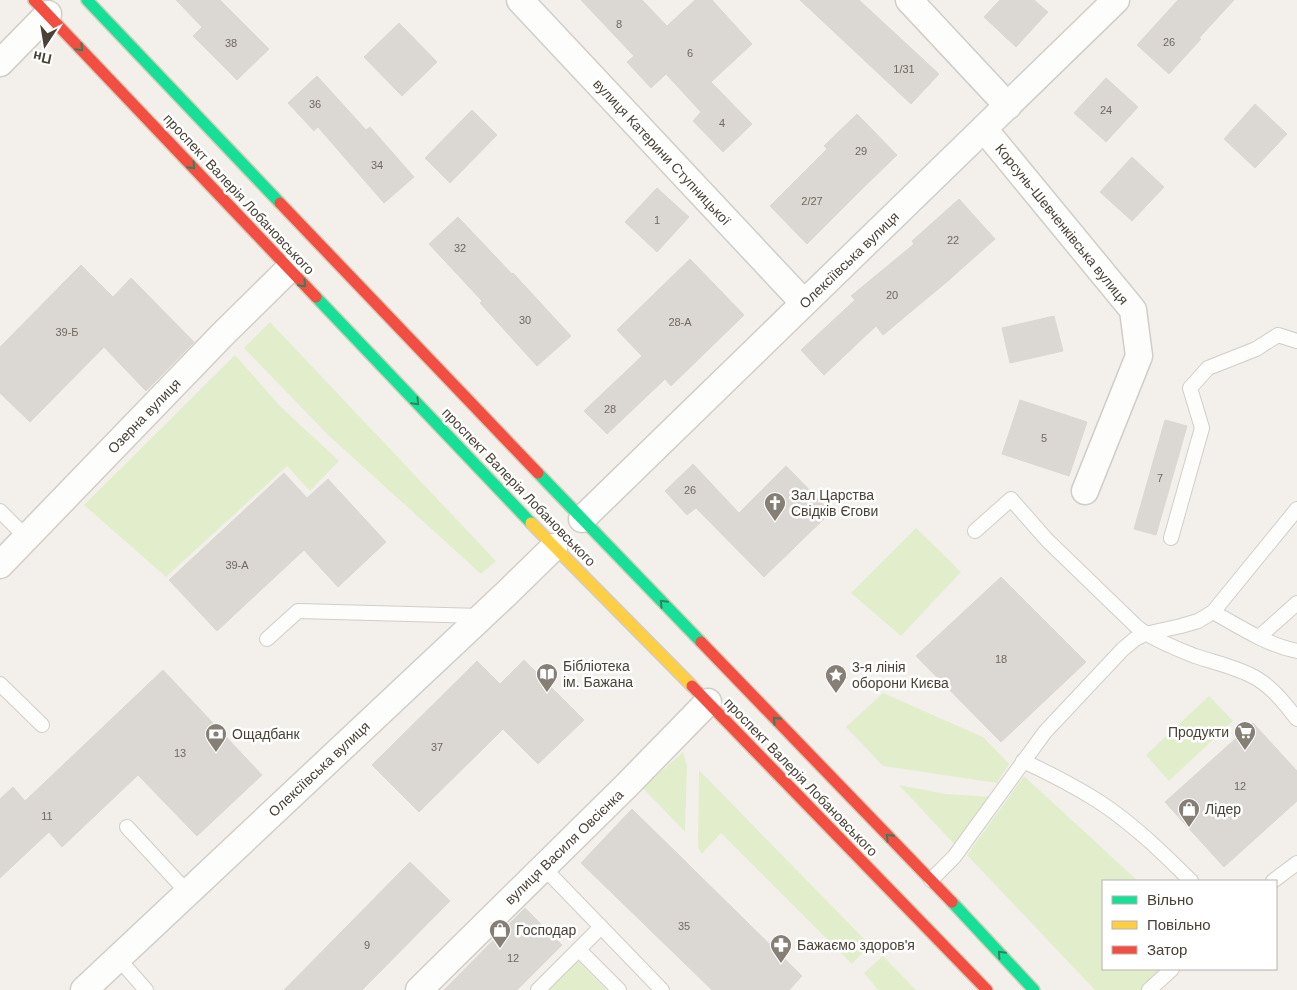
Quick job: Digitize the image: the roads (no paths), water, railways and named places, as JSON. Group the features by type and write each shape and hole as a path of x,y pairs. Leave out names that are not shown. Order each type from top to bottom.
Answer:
{"main road":[{"name":"проспект Валерія Лобановського","path":"87,0 582,520 931,880 1034,990"},
{"name":"проспект Валерія Лобановського","path":"41,7 554,547 708,702 987,990"}],"street":[{"name":"вулиця Катерини Ступницької","path":"520,0 804,304"},
{"path":"909,0 1008,106"},
{"name":"Олексіївська вулиця","path":"582,520 1116,0"},
{"path":"0,63 41,7"},
{"name":"Корсунь-Шевченківська вулиця","path":"984,129 1133,310 1139,356 1085,490"},
{"name":"Озерна вулиця","path":"0,565 223,334 289,269"},
{"name":"Олексіївська вулиця","path":"84,990 483,616 554,547"},
{"name":"вулиця Василя Овсієнка","path":"418,990 638,774 708,702"}],"lane":[{"path":"1171,538 1202,428 1190,388 1208,368 1256,348 1278,335 1297,341"},
{"path":"975,531 1012,499 1048,540 1145,634 1195,656 1238,669 1257,679 1277,696 1297,719"},
{"path":"931,880 954,857 1045,732 1123,649 1135,639 1145,634 1198,621 1213,612 1297,509"},
{"path":"0,511 26,538"},
{"path":"1259,637 1297,603"},
{"path":"267,639 298,611 483,616"},
{"path":"1213,612 1259,637 1284,648 1297,651"},
{"path":"0,684 42,725"},
{"path":"1023,761 1062,780 1100,802 1167,856 1190,880"},
{"path":"127,827 187,892"},
{"path":"1273,880 1297,863"},
{"path":"543,867 662,990"},
{"path":"538,990 601,927"},
{"path":"579,950 619,990"},
{"path":"118,958 146,990"},
{"path":"1149,990 1171,970"}],"place":[{"name":"Зал Царства Свідків Єгови","path":"775,522"},
{"name":"Бібліотека ім. Бажана","path":"547,693"},
{"name":"3-я лінія оборони Києва","path":"836,694"},
{"name":"Продукти","path":"1245,751"},
{"name":"Ощадбанк","path":"216,753"},
{"name":"Лідер","path":"1189,828"},
{"name":"Господар","path":"500,949"},
{"name":"Бажаємо здоров'я","path":"781,964"}]}
